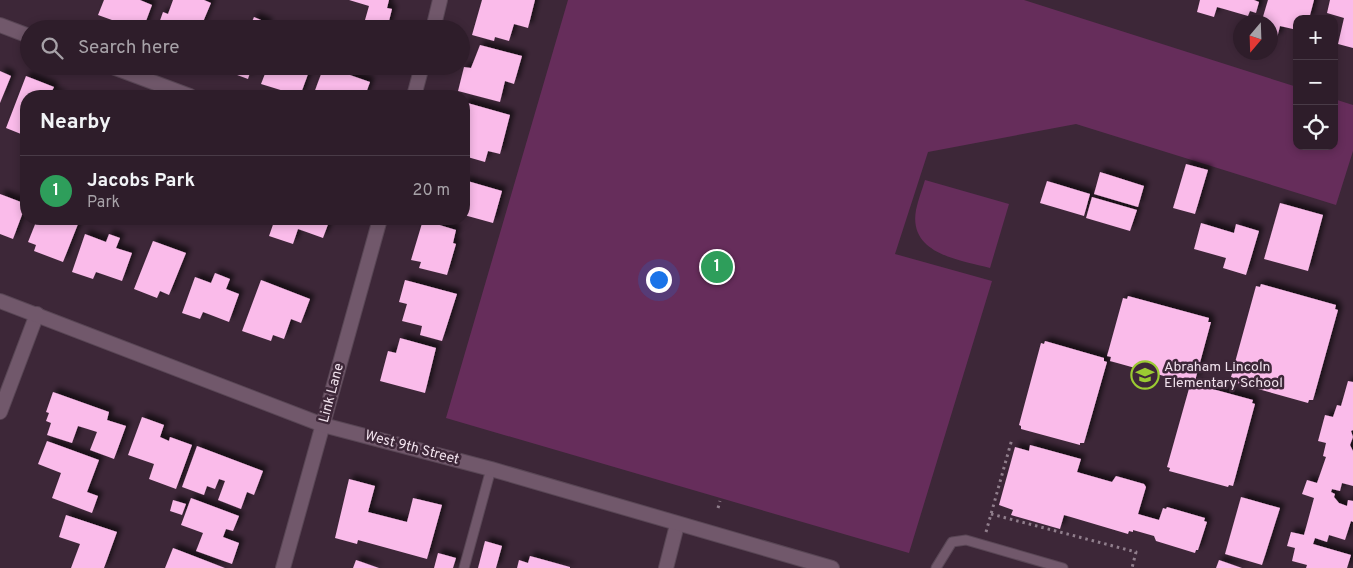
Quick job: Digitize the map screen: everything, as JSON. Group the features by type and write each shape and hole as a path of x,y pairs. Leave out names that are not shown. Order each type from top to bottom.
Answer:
{"street":[{"path":"434,20 440,0"},
{"path":"0,25 20,33"},
{"path":"134,75 174,90"},
{"path":"416,90 420,75"},
{"name":"Link Lane","path":"283,568 378,225"},
{"name":"West 9th Street","path":"0,301 324,425 491,469 832,568"},
{"path":"0,412 37,314"},
{"path":"666,568 677,524"}],"lane":[{"path":"464,568 491,469"},
{"path":"936,568 952,542 966,540 1063,568"}],"path":[{"path":"983,545 1012,439"},
{"path":"718,508 720,501"},
{"path":"991,514 1136,552 1132,568"}],"shaded area":[{"path":"568,0 1024,0 1293,86 1293,150 1338,150 1338,100 1353,105 1353,151 1336,205 1076,124 928,152 895,254 992,281 909,553 446,418"},
{"path":"925,180 1009,204 990,268 951,258 928,246 920,236 916,225 916,210"}],"building":[{"path":"104,0 140,0 152,5 146,20 112,20 98,15"},
{"path":"173,0 204,0 211,3 204,20 160,20 163,12 168,14"},
{"path":"349,0 389,0 387,8 392,9 389,20 365,20 369,6"},
{"path":"482,0 535,0 528,28 514,24 509,41 495,37 494,41 472,35"},
{"path":"1200,0 1254,0 1259,2 1256,13 1250,11 1248,15 1217,7 1214,17 1197,12"},
{"path":"1268,0 1314,0 1310,15 1293,15 1293,29 1280,26 1278,34 1278,15 1264,15"},
{"path":"1330,0 1353,0 1353,48 1338,44 1344,18 1327,13"},
{"path":"480,45 522,56 514,84 505,81 500,102 470,94 470,90 458,90 462,75 470,75"},
{"path":"0,71 11,76 0,103"},
{"path":"237,75 249,75 248,79"},
{"path":"264,75 308,75 302,90 280,90 261,84"},
{"path":"321,75 350,75 370,82 367,90 315,90"},
{"path":"26,76 54,87 52,90 21,90"},
{"path":"20,92 20,134 6,128"},
{"path":"470,104 510,115 500,154 488,151 485,162 470,158"},
{"path":"1186,164 1208,170 1195,214 1173,208"},
{"path":"1100,172 1144,186 1138,207 1094,194"},
{"path":"1047,181 1090,194 1084,216 1040,203"},
{"path":"470,182 502,191 493,223 470,217"},
{"path":"0,194 20,202 20,220 13,239 0,234"},
{"path":"1092,197 1137,210 1130,231 1086,218"},
{"path":"1280,203 1323,215 1308,271 1264,259"},
{"path":"1201,223 1234,233 1236,224 1259,231 1246,275 1223,268 1226,258 1194,249"},
{"path":"35,225 78,225 63,262 34,251 36,245 28,242"},
{"path":"273,225 328,225 323,238 298,229 293,244 269,236"},
{"path":"422,225 440,225 456,230 453,243 456,244 447,275 419,268 421,262 411,260"},
{"path":"85,234 106,242 109,234 120,238 116,248 132,253 122,281 96,272 93,279 72,272"},
{"path":"153,241 186,253 169,295 160,291 157,298 134,289"},
{"path":"215,273 230,279 226,289 239,294 229,322 203,312 200,319 182,313 195,277 211,283"},
{"path":"261,280 310,299 301,323 291,319 284,339 273,335 271,341 242,331"},
{"path":"405,280 457,294 442,341 420,335 422,326 402,321 407,304 399,302"},
{"path":"1261,284 1336,305 1335,309 1338,310 1313,400 1309,400 1308,403 1233,382 1234,378 1231,377 1256,286 1260,287"},
{"path":"1128,296 1209,318 1208,322 1211,322 1195,381 1190,379 1189,383 1110,361 1111,357 1107,356 1123,298 1127,299"},
{"path":"400,338 436,348 425,393 380,381 388,351 396,353"},
{"path":"1045,341 1104,358 1104,361 1107,362 1084,443 1080,443 1080,445 1021,429 1019,425 1041,343 1044,344"},
{"path":"1348,381 1353,382 1353,430 1351,431 1353,437 1350,445 1353,451 1353,486 1342,483 1340,491 1332,489 1331,492 1335,494 1334,497 1339,503 1347,506 1348,500 1353,501 1353,522 1351,521 1345,540 1329,535 1327,542 1315,538 1313,544 1351,555 1347,568 1306,568 1307,565 1292,561 1295,548 1287,546 1291,532 1304,535 1314,498 1302,494 1307,480 1317,483 1326,457 1323,456 1326,443 1318,441 1325,415 1333,417 1337,405 1341,406"},
{"path":"1194,384 1253,400 1252,403 1255,404 1233,486 1229,485 1228,487 1169,471 1170,468 1167,467 1190,385 1193,386"},
{"path":"53,392 109,412 107,420 126,426 114,459 90,450 97,432 78,426 72,443 47,435 51,423 46,421 49,413 46,412"},
{"path":"142,417 164,425 160,437 169,441 170,437 192,445 176,489 149,479 154,464 128,455"},
{"path":"47,441 99,460 87,492 98,496 92,513 52,498 61,473 38,464"},
{"path":"1030,445 1081,459 1077,472 1112,482 1116,476 1144,484 1146,487 1138,514 1159,520 1163,508 1166,509 1167,507 1205,518 1204,521 1207,522 1198,550 1195,553 1156,541 1154,536 1133,530 1133,532 1129,531 1128,534 1064,515 1060,529 1011,515 1013,510 999,505 1015,447 1029,451"},
{"path":"197,446 263,471 254,495 247,492 241,509 218,500 225,481 219,479 215,489 207,486 204,495 182,487"},
{"path":"349,479 375,486 368,512 407,522 413,498 442,505 427,559 358,540 357,544 335,538"},
{"path":"1241,497 1280,508 1262,565 1225,554"},
{"path":"191,498 239,516 233,531 226,529 223,537 239,543 232,564 196,551 203,533 181,525"},
{"path":"173,500 186,504 182,515 170,511"},
{"path":"66,515 117,532 104,568 71,568 80,544 59,537"},
{"path":"485,541 502,546 496,568 478,568"},
{"path":"173,548 225,568 165,568"},
{"path":"438,553 456,558 453,568 434,568"},
{"path":"530,556 570,568 517,568 519,560 528,563"},
{"path":"356,560 379,568 353,568"},
{"path":"1219,560 1242,568 1216,568"}],"place":[{"name":"Jacobs Park","path":"717,267"},
{"name":"Abraham Lincoln Elementary School","path":"1145,375"}]}
